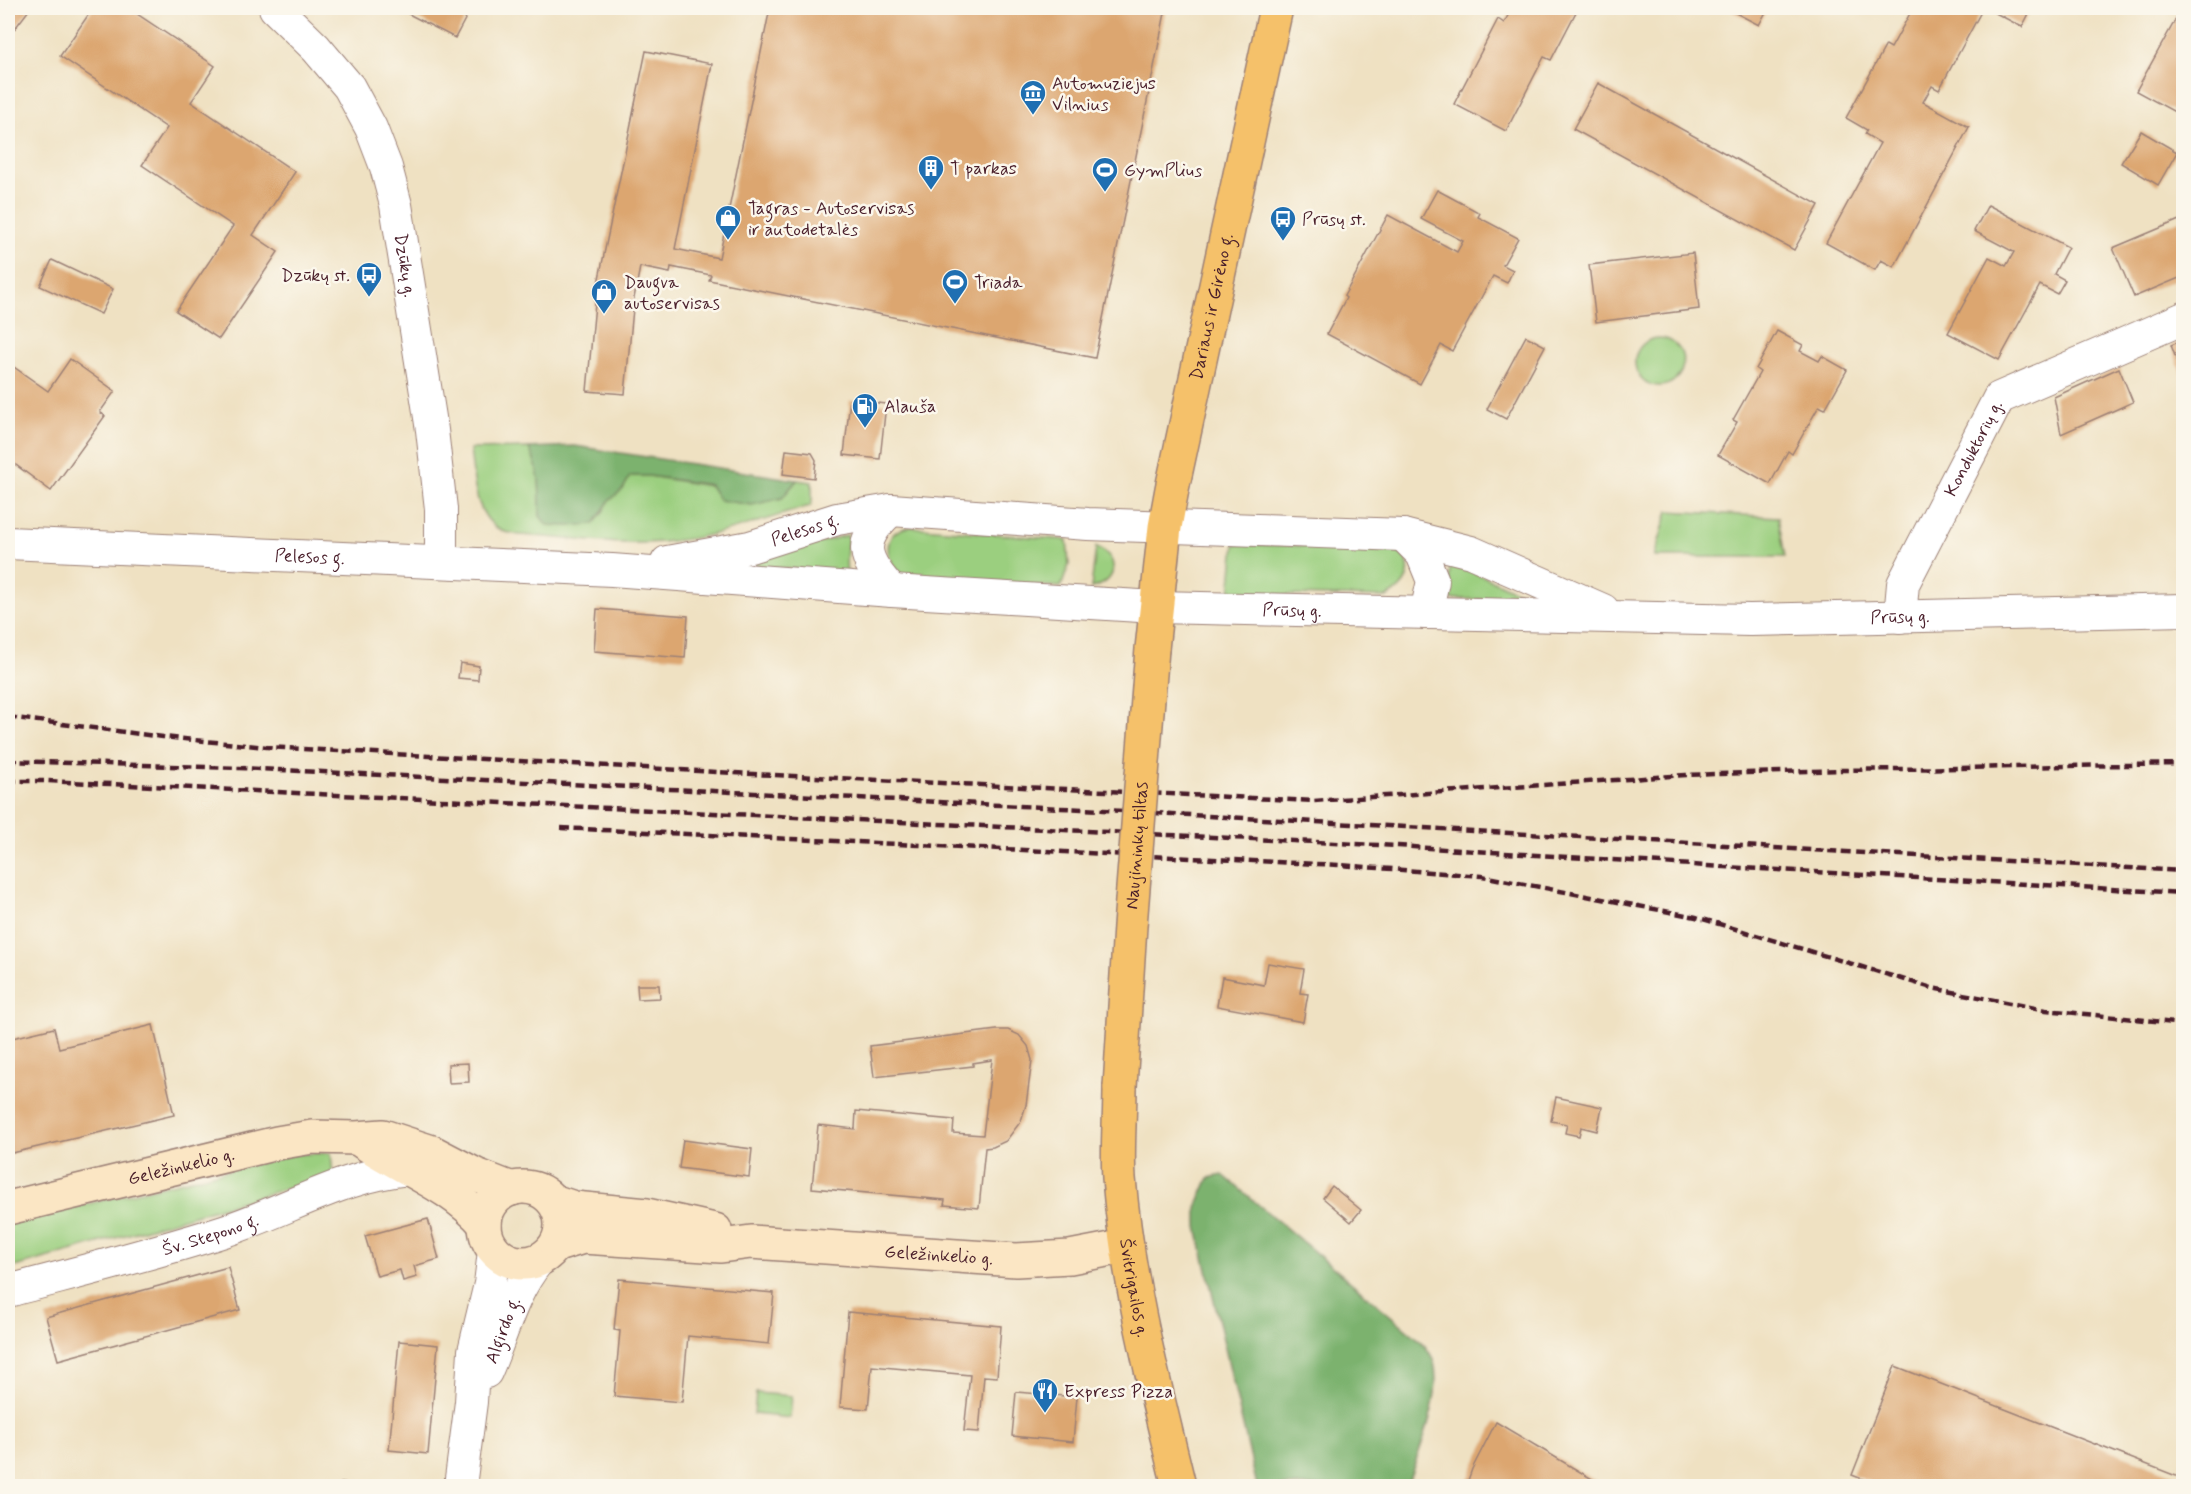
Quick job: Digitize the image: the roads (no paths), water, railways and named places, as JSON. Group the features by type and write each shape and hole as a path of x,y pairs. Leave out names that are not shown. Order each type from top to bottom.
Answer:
{"main road":[{"name":"Dariaus ir Girėno g.","path":"1156,607 1165,527 1276,8"},
{"name":"Naujininkų tiltas","path":"1120,1087 1130,926 1156,607"},
{"name":"Švitrigailos g.","path":"1120,1087 1119,1176 1127,1246 1159,1403 1179,1486"},
{"name":"Geležinkelio g.","path":"8,1208 278,1143 312,1137 383,1136 410,1143 476,1175 512,1189"},
{"name":"Geležinkelio g.","path":"356,1138 457,1197 471,1208 489,1238"},
{"path":"524,1187 535,1189 553,1201 562,1222 561,1234 547,1253 526,1264 503,1259 489,1238 487,1212 492,1202 501,1194 524,1187"},
{"name":"Geležinkelio g.","path":"553,1201 590,1211 647,1215 686,1223 751,1242"},
{"name":"Geležinkelio g.","path":"547,1253 582,1237 721,1245 751,1242 1016,1260 1070,1257 1127,1246"}],"street":[{"name":"Dzūkų g.","path":"274,8 316,48 349,87 371,128 386,167 396,205 432,430 441,509 441,561"},
{"name":"Konduktorių g.","path":"1900,617 1903,584 1999,398 2184,318"},
{"name":"Pelesos g.","path":"612,570 702,557 750,547 837,519 891,510 1165,527"},
{"path":"891,510 876,524 867,541 867,554 876,574 892,591"},
{"name":"Prūsų g.","path":"1165,527 1403,535 1471,552 1618,616"},
{"path":"1403,535 1422,554 1433,581 1426,613"},
{"name":"Pelesos g.","path":"8,543 612,570 892,591 1156,607"},
{"name":"Prūsų g.","path":"1156,607 1750,620 2184,610"},
{"name":"Šv. Stepono g.","path":"8,1292 225,1231 322,1191 396,1170 409,1169"},
{"name":"Algirdo g.","path":"460,1486 471,1402 474,1351 490,1284 489,1238"},
{"name":"Algirdo g.","path":"471,1402 490,1362 517,1291 525,1276 547,1253"}],"railway":[{"path":"8,717 163,737 267,747 753,774 1314,801 1686,775 2184,764"},
{"path":"8,761 239,768 1103,810 2184,871"},
{"path":"8,781 47,781 1398,846 2184,893"},
{"path":"561,828 1339,865 1482,876 1696,917 1932,988 2046,1010 2184,1024"}],"place":[{"name":"Automuziejus Vilnius","path":"1033,116"},
{"name":"T parkas","path":"931,191"},
{"name":"GymPlius","path":"1105,193"},
{"name":"Tagras - Autoservisas ir autodetalės","path":"728,241"},
{"name":"Prūsų st.","path":"1283,242"},
{"name":"Dzūkų st.","path":"369,298"},
{"name":"Triada","path":"955,305"},
{"name":"Daugva autoservisas","path":"604,315"},
{"name":"Alauša","path":"865,429"},
{"name":"Express Pizza","path":"1045,1414"}]}
